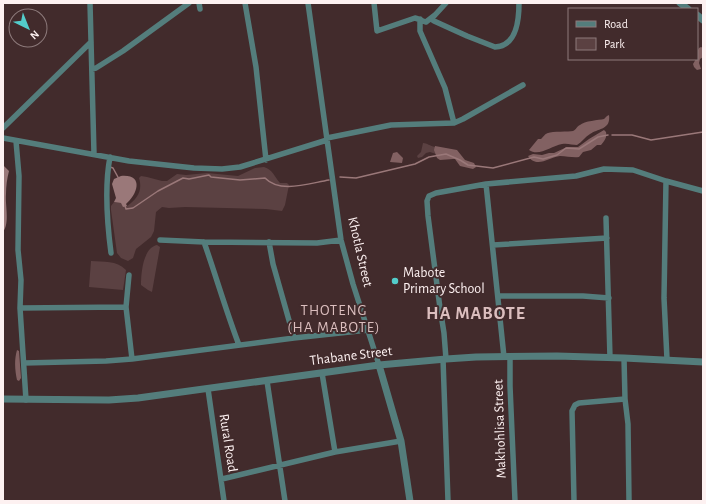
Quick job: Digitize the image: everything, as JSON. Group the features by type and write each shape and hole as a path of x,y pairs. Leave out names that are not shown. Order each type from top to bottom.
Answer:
{"street":[{"path":"90,3 94,154"},
{"path":"92,69 123,51 189,3"},
{"path":"245,3 256,67 266,160"},
{"name":"Khotla Street","path":"308,3 341,240 401,441 410,501"},
{"path":"374,3 377,31 415,18 426,22 431,19 446,3"},
{"path":"431,19 434,22 467,36 495,47 500,47 506,45 517,27 519,18 519,3"},
{"path":"420,19 420,31 445,88 454,123"},
{"path":"3,128 91,42"},
{"path":"3,138 129,161 194,168 222,169 240,167 266,160 327,139 391,125 454,123 523,85"},
{"path":"16,141 19,176 18,245 21,280 20,308 26,400"},
{"path":"110,157 108,166 107,200 111,253"},
{"path":"448,501 444,333 428,216 429,196 436,193 486,184 576,176 604,169 633,170 703,191"},
{"path":"666,181 664,298 667,359"},
{"name":"Makhohlisa Street","path":"486,184 498,296 510,386 515,501"},
{"path":"606,218 610,358"},
{"path":"493,245 607,238"},
{"path":"160,240 317,243 341,240"},
{"path":"204,242 239,345"},
{"path":"269,242 273,264 294,338"},
{"path":"129,276 126,307 132,359"},
{"path":"498,296 576,296 608,298"},
{"path":"20,308 126,307"},
{"path":"24,363 132,359 368,330"},
{"name":"Thabane Street","path":"3,399 109,400 138,398 379,365 444,359 507,357 624,358 703,362"},
{"path":"624,358 628,424 629,501"},
{"path":"322,373 335,452"},
{"path":"267,381 285,501"},
{"name":"Rural Road","path":"208,388 224,501"},
{"path":"574,501 572,411 575,405 579,403 626,399"},
{"path":"222,479 279,464 335,452 401,441"}],"green space":[{"path":"423,143 435,147 436,154 430,152 418,158 417,156 421,152"},
{"path":"264,167 271,172 280,183 287,183 289,185 285,205 282,211 266,209 162,207 156,212 154,231 151,237 136,249 133,258 128,261 121,258 117,253 111,206 114,202 122,203 127,206 134,200 140,191 139,178 141,176 167,181 177,174 186,175 207,173 238,176 255,168"},
{"path":"157,245 160,247 152,292 141,285 142,274 146,256 152,247"},
{"path":"91,261 114,263 126,270 123,290 89,287"}],"shaded area":[{"path":"699,48 703,48 703,57 700,59 699,63 701,69 697,70 693,64 695,60 698,60"},
{"path":"609,115 609,120 606,126 593,132 577,145 562,144 541,152 533,152 529,150 538,139 541,139 547,133 573,131 582,124 604,119"},
{"path":"604,130 606,132 606,137 601,145 597,145 591,150 583,152 579,157 560,156 535,162 528,156 533,154 542,155 554,153 567,147 578,147"},
{"path":"435,146 457,150 465,160 474,163 476,167 473,169 460,166 455,159 440,160 437,158 434,150"},
{"path":"397,152 403,158 402,163 390,162 393,153"},
{"path":"3,165 9,171 6,191 7,219 3,232"},
{"path":"121,176 133,178 136,181 137,186 134,195 126,204 127,206 123,207 121,203 114,202 116,198 112,184 114,179"},
{"path":"17,350 19,351 21,378 19,381 17,380 15,369"}],"waterway":[{"path":"612,135 632,135 651,140 703,132"},
{"path":"340,177 356,178 415,164 429,157 446,154 468,165 493,168 534,157 543,159 557,155 566,148 579,149 598,137 608,135"},
{"path":"110,167 113,168 119,179"},
{"path":"125,206 126,209 133,208 158,191 183,178 189,179 209,175 211,177 240,180 265,178 271,183 287,186 304,185 329,180"}],"place":[{"name":"Mabote Primary School","path":"395,281"}],"district":[{"name":"HA MABOTE","path":"476,314"},
{"name":"THOTENG (HA MABOTE)","path":"334,318"}]}
